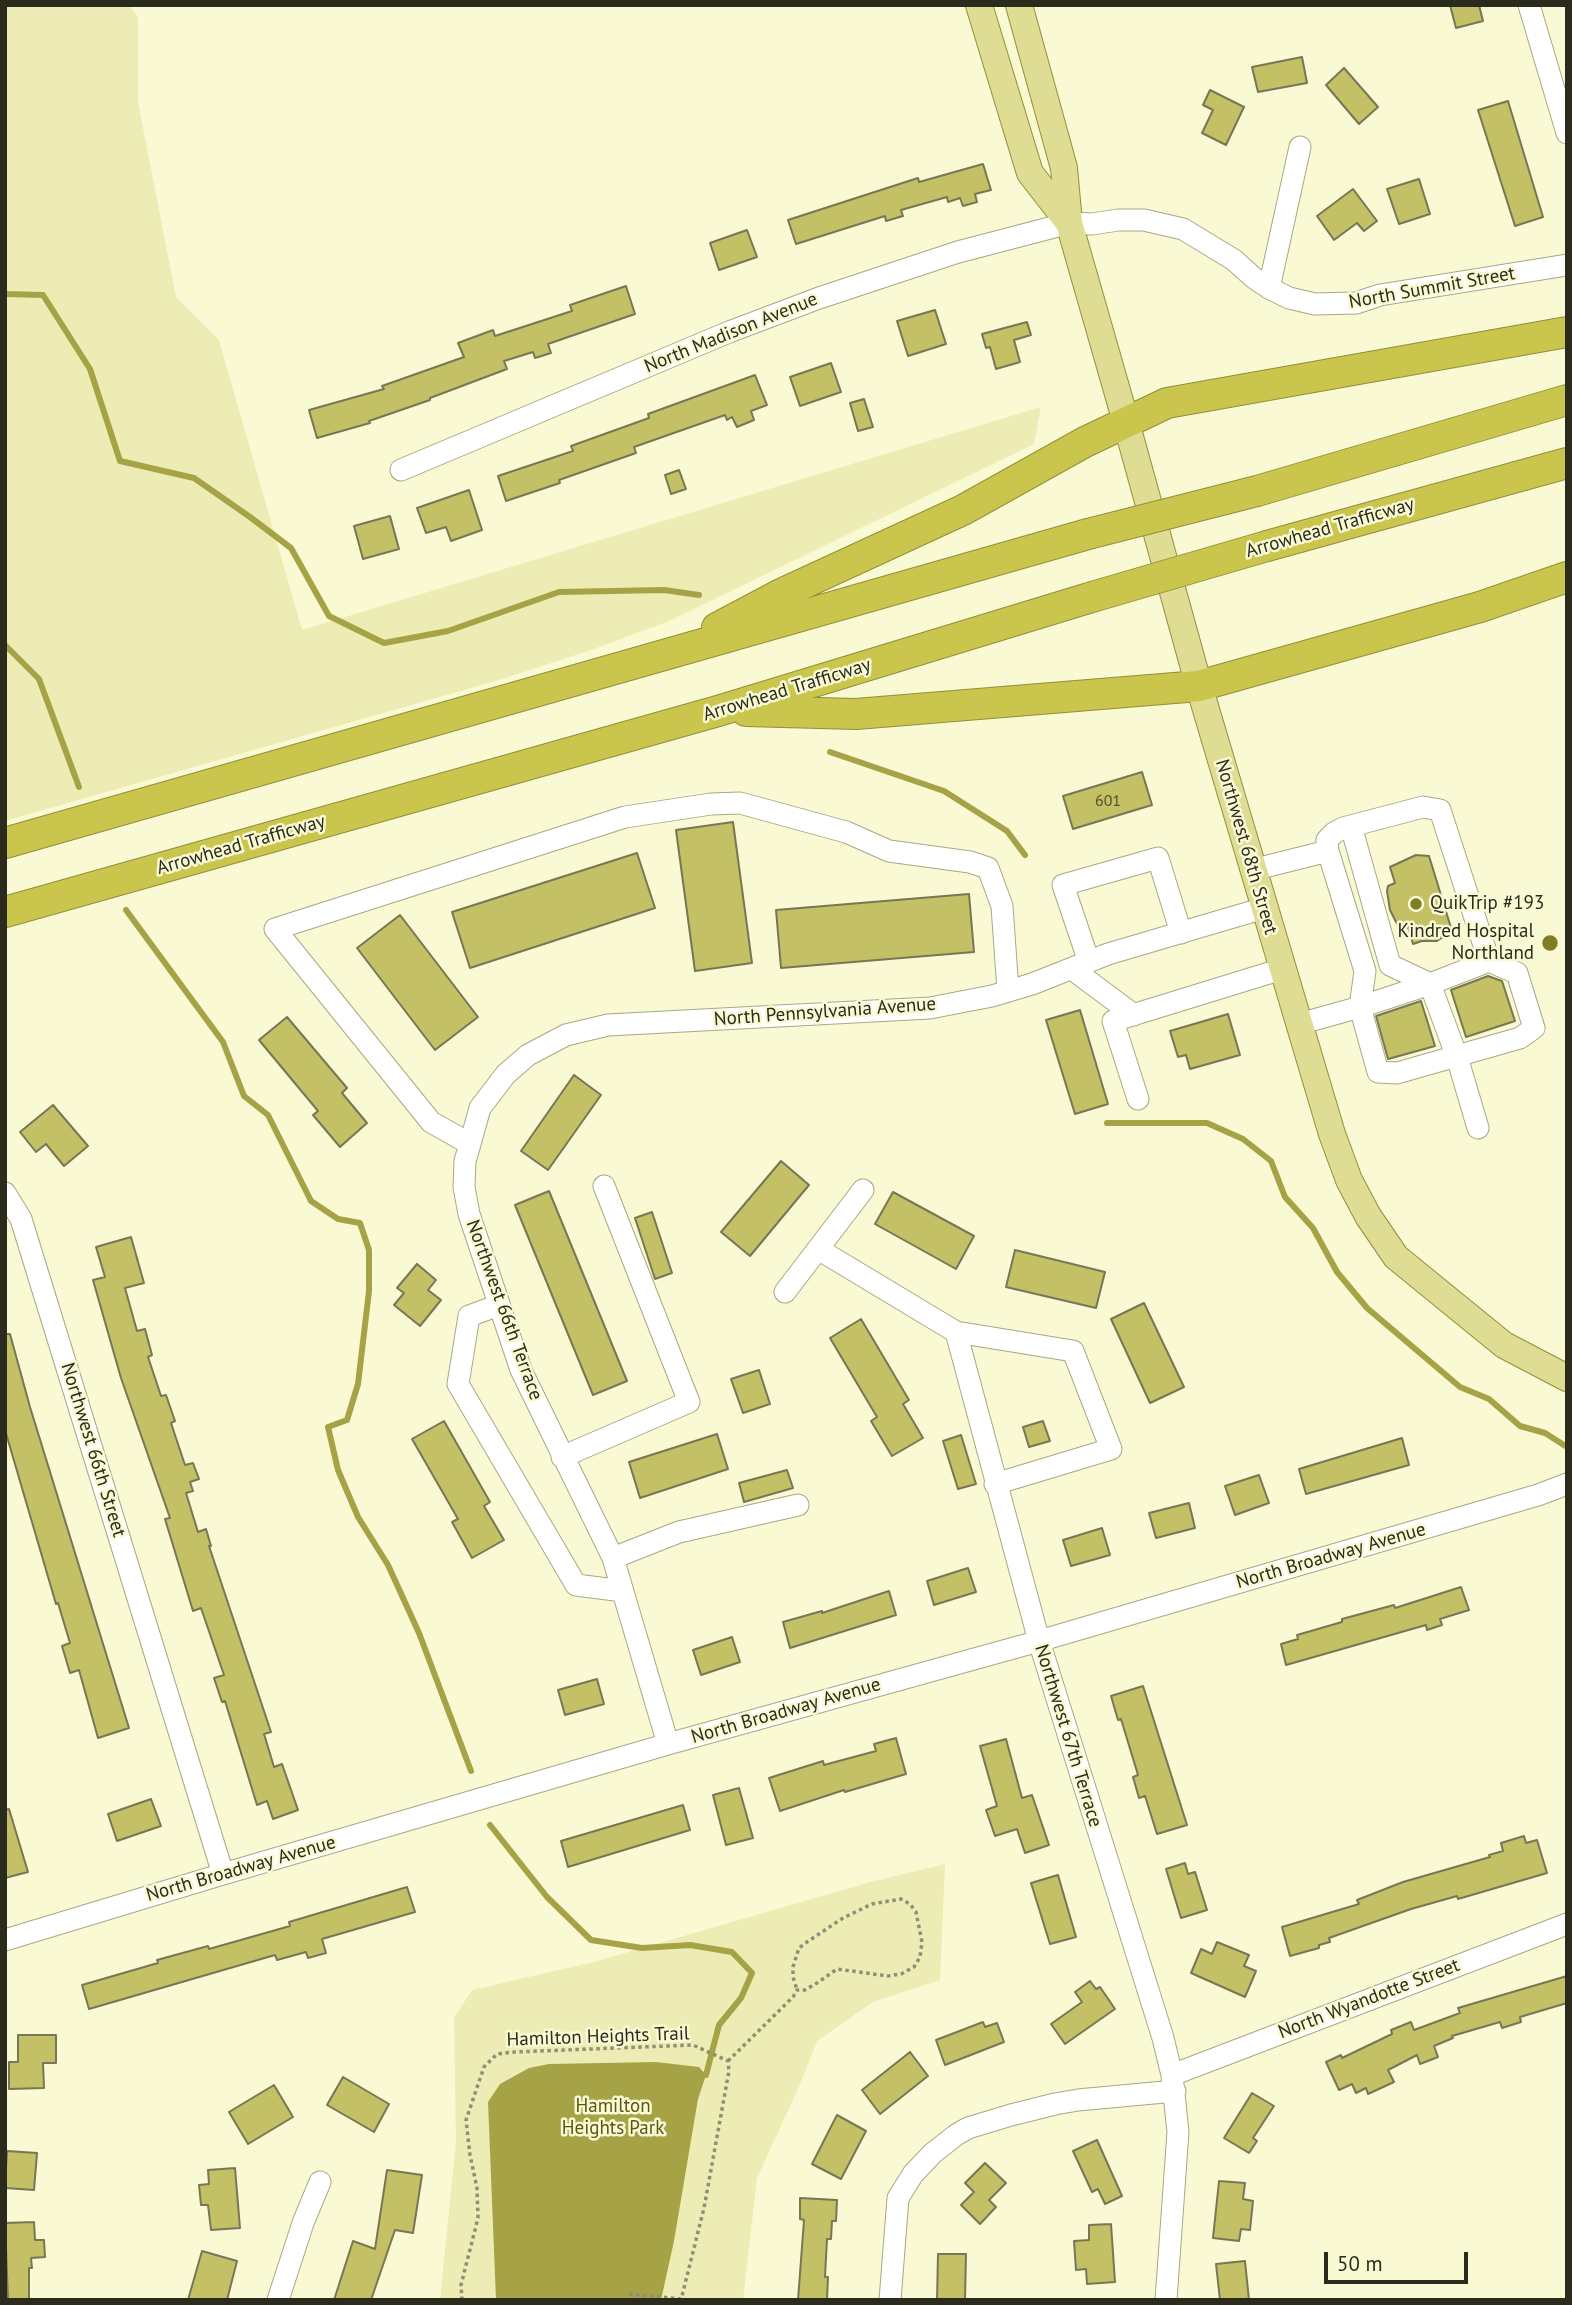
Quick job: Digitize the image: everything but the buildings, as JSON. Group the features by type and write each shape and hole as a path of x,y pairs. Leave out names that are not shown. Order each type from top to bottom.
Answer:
{"highway":[{"path":"660,658 783,593 963,510 1049,461 1167,403 1567,332"},
{"path":"5,844 1088,534 1257,491 1567,400"},
{"name":"Arrowhead Trafficway","path":"5,912 718,711 1267,545 1567,463"},
{"path":"718,711 856,714 1199,686 1480,607 1567,578"}],"main road":[{"name":"Northwest 68th Street","path":"979,5 1030,173 1069,223"},
{"name":"Northwest 68th Street","path":"1018,5 1064,168 1069,223 1199,686 1298,1024 1349,1180 1368,1216 1396,1257 1503,1345 1567,1378"}],"street":[{"path":"1529,5 1567,133"},
{"path":"1269,288 1300,147"},
{"name":"North Summit Street","path":"1069,223 1144,220 1183,229 1234,260 1269,288 1289,298 1315,304 1342,304 1567,265"},
{"name":"North Madison Avenue","path":"401,470 729,332 819,298 958,252 1069,223"},
{"path":"470,1144 431,1122 275,929 625,817 711,804 740,803 846,832 889,851 970,862 988,868 1002,906 1008,991"},
{"path":"1298,1024 1360,1007 1430,984 1489,961 1517,973 1534,1028 1520,1038 1457,1057 1397,1073 1378,1072 1360,1007 1365,971 1328,851 1327,840 1334,833 1352,826 1423,807 1440,810 1489,961"},
{"path":"1352,826 1390,965 1430,984 1457,1057 1478,1128"},
{"path":"1252,870 1328,851"},
{"path":"1134,1015 1080,965 1063,886 1158,858 1181,933"},
{"name":"North Pennsylvania Avenue","path":"470,1144 481,1108 506,1074 528,1055 566,1035 608,1025 930,1008 1008,991 1080,965 1264,908"},
{"path":"1138,1099 1113,1021 1282,969"},
{"name":"Northwest 66th Terrace","path":"470,1144 464,1161 464,1187 469,1214 499,1305 521,1370 613,1558 668,1744"},
{"path":"562,1458 689,1402 604,1186"},
{"path":"785,1292 863,1190"},
{"name":"Northwest 66th Street","path":"5,1194 21,1219 222,1874"},
{"path":"818,1249 956,1332 1073,1351 1111,1449 995,1484"},
{"path":"499,1305 470,1316 458,1384 576,1585 623,1591"},
{"name":"Northwest 67th Terrace","path":"956,1332 1039,1641 1163,2038 1173,2083 1178,2132 1166,2300"},
{"name":"North Broadway Avenue","path":"5,1940 668,1744 1039,1641 1538,1496 1567,1485"},
{"path":"613,1558 679,1532 798,1505"},
{"name":"North Wyandotte Street","path":"890,2300 898,2198 913,2174 933,2153 968,2128 1055,2104 1173,2083 1567,1924"},
{"path":"278,2300 303,2223 320,2182"}],"path":[{"path":"629,2294 681,2300 709,2188 728,2078 728,2061 793,1997 797,1990 793,1967 799,1948 843,1917 872,1903 901,1899 910,1904 916,1912 922,1942 920,1957 914,1967 901,1974 888,1976 837,1969 804,1990 797,1990"},
{"name":"Hamilton Heights Trail","path":"462,2300 461,2285 478,2218 477,2188 466,2120 484,2067 497,2054 693,2045 728,2061"}],"green space":[{"path":"5,5 130,5 138,18 138,102 176,297 219,340 302,630 1041,407 1034,444 667,622 591,650 499,680 5,821"},
{"name":"Hamilton Heights Park","path":"945,1864 940,1980 873,2002 817,2041 757,2178 743,2300 440,2300 456,2142 454,2018 472,1990 594,1962 867,1883"}],"shaded area":[{"path":"656,2062 699,2067 706,2075 698,2099 674,2241 661,2300 496,2300 488,2102 500,2084 529,2068 549,2064"}],"waterway":[{"path":"5,294 43,295 90,369 120,461 194,478 291,548 329,616 384,643 448,631 559,592 664,590 699,595"},
{"path":"5,645 39,679 79,787"},
{"path":"830,752 944,791 1007,831 1025,855"},
{"path":"126,910 223,1042 244,1096 268,1115 311,1201 338,1219 360,1223 369,1250 369,1291 358,1384 347,1420 328,1427 338,1470 358,1517 388,1565 419,1633 471,1771"},
{"path":"1107,1123 1207,1123 1243,1139 1271,1161 1285,1197 1313,1228 1337,1272 1367,1308 1460,1387 1489,1399 1520,1426 1545,1433 1567,1447"},
{"path":"490,1825 547,1897 591,1940 642,1948 690,1945 732,1952 752,1973 741,1998 719,2025 706,2075"}],"place":[{"name":"QuikTrip #193","path":"1416,904"},
{"name":"Kindred Hospital Northland","path":"1550,943"}]}
